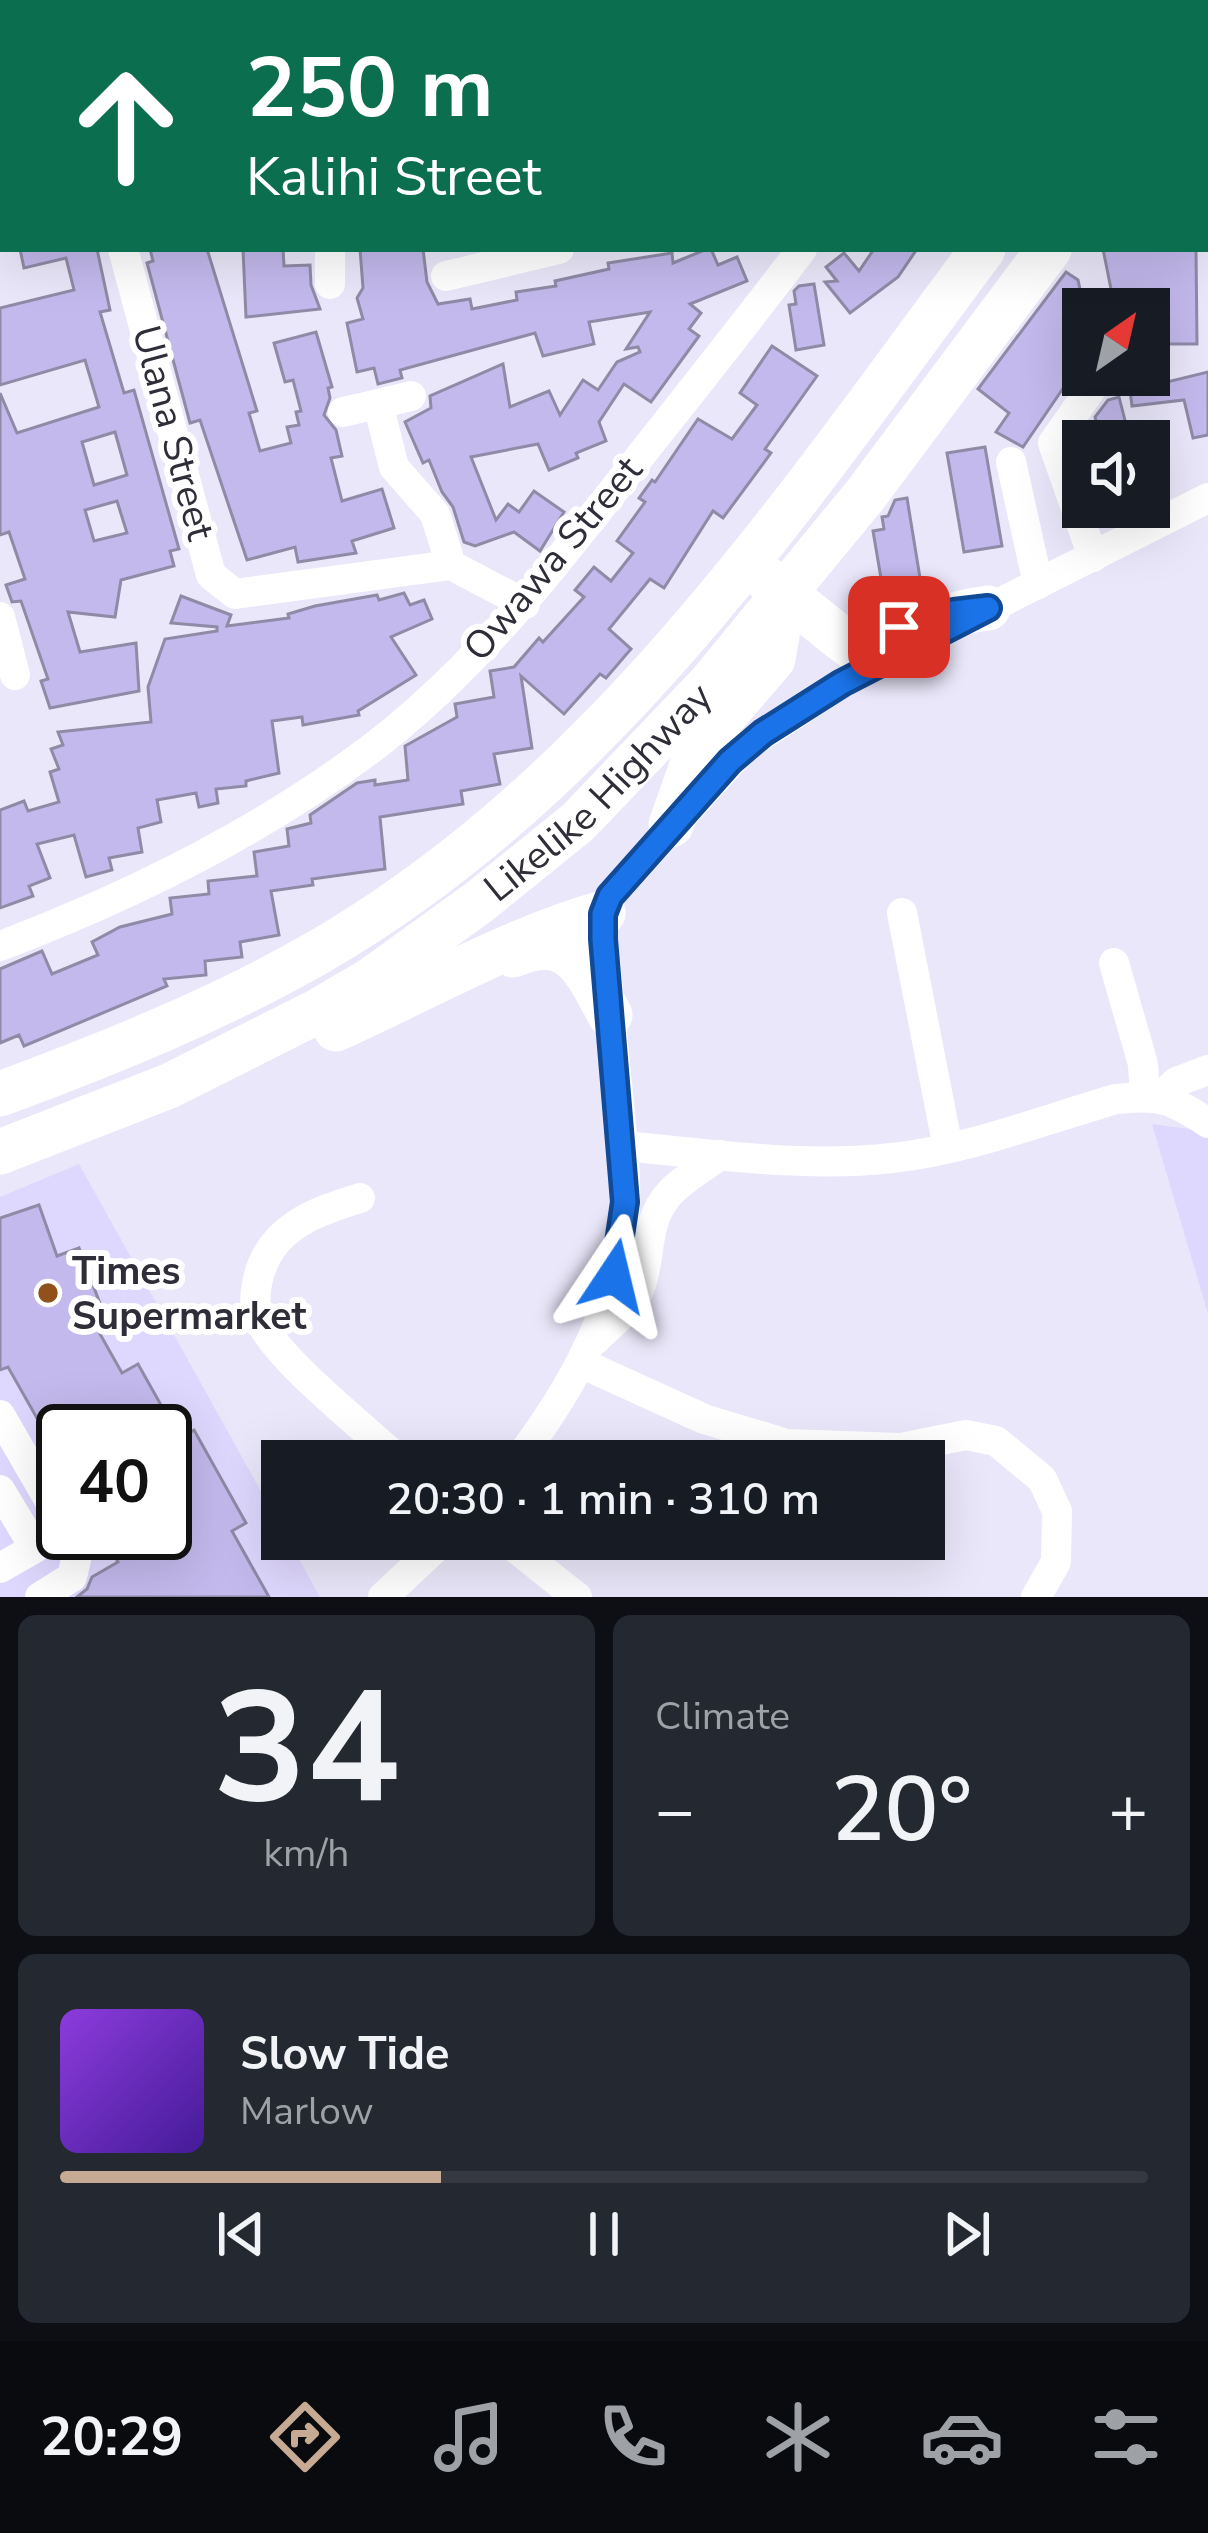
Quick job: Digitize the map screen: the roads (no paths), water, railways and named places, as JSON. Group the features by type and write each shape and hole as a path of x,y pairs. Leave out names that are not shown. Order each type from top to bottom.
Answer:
{"highway":[{"name":"Likelike Highway","path":"0,1094 200,1014 260,984 324,949 481,840 580,752 671,655 747,563 981,252"},
{"name":"Likelike Highway","path":"0,1152 170,1086 267,1039 371,980 533,861 667,733 866,494 1047,252"},
{"path":"866,494 850,545 834,574 832,597 840,618 864,635 919,635"},
{"path":"747,563 825,628 862,649 874,651 988,608"},
{"path":"671,825 699,745 773,659 784,592"},
{"path":"170,1086 218,1078 432,986 511,944 603,914"},
{"path":"432,986 528,949 551,947 571,955 584,968 610,1015"}],"street":[{"name":"Ulana Street","path":"124,252 211,575 235,594 451,565"},
{"path":"330,252 331,284"},
{"path":"446,276 546,252"},
{"name":"Owawa Street","path":"0,946 94,910 233,838 375,745 432,697 525,604 795,252"},
{"path":"343,412 411,396"},
{"path":"378,404 394,467 435,514 451,565 525,604"},
{"path":"1062,430 1053,443 1062,461"},
{"path":"1011,462 1038,584"},
{"path":"988,608 1208,498"},
{"path":"1089,528 1093,556"},
{"path":"0,616 15,675"},
{"path":"532,1440 585,1354 620,1252 623,1146 603,914 620,880 730,761 763,733 919,635"},
{"path":"902,914 949,1148"},
{"path":"1114,963 1153,1096 1208,1123"},
{"path":"623,1146 839,1163 949,1148 1116,1099 1153,1096 1208,1070"},
{"path":"585,1354 632,1304 661,1204 721,1155"},
{"path":"361,1198 305,1217 283,1233 264,1260 256,1304 258,1317 277,1346 378,1440"},
{"path":"585,1354 704,1419 788,1444 879,1449 921,1446 966,1435 996,1441 1042,1479 1057,1511 1056,1562 1036,1597"},
{"path":"0,1415 36,1478"},
{"path":"0,1490 35,1548 0,1568"},
{"path":"40,1597 72,1577 77,1560"},
{"path":"383,1597 423,1560"},
{"path":"530,1560 577,1597"}],"place":[{"name":"Times Supermarket","path":"48,1293"}]}
